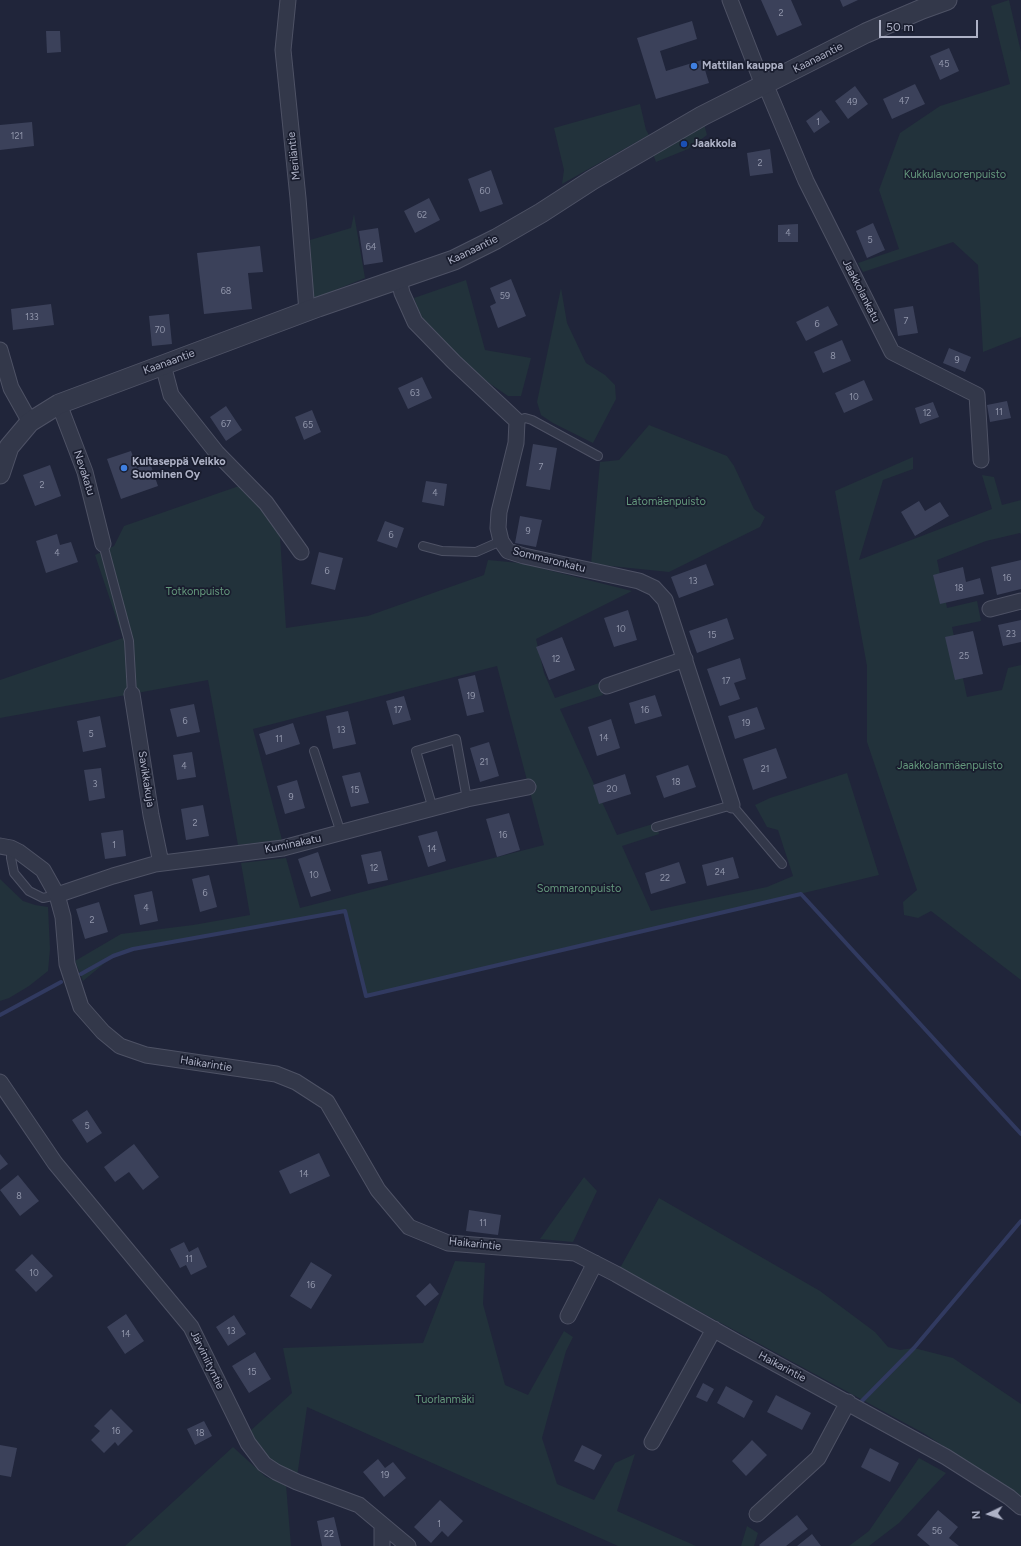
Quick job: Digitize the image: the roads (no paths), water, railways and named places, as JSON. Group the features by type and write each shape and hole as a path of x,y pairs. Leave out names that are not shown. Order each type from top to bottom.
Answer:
{"street":[{"name":"Meriläntie","path":"288,0 283,50 298,198 307,312"},
{"path":"730,0 763,85"},
{"name":"Kaanaantie","path":"0,474 9,446 30,422 58,404 307,312 454,260 496,239 541,213 592,180 702,116 866,33 947,0"},
{"name":"Jaakkolankatu","path":"763,85 769,93 806,181 892,352 977,395 981,460"},
{"path":"399,280 402,293 415,322 454,362 517,421"},
{"path":"0,350 11,388 30,422"},
{"path":"162,365 172,395 217,453 266,503 301,552"},
{"name":"Nevakatu","path":"58,404 85,472 104,544"},
{"name":"Sommaronkatu","path":"517,421 516,443 499,512 498,528 501,541 508,551 524,556 639,581 654,588 665,600 732,805"},
{"path":"990,608 1021,601"},
{"path":"607,686 685,659"},
{"name":"Savikkakuja","path":"132,694 151,815 161,863"},
{"name":"Kuminakatu","path":"57,896 113,876 161,863 283,848 467,800 528,787"},
{"name":"Haikarintie","path":"6,847 43,870 57,896 63,917 67,964 81,1007 103,1032 120,1046 146,1055 276,1074 296,1082 327,1102 378,1190 409,1227 448,1243 575,1253 616,1274 946,1457 1021,1506"},
{"name":"Järviniityntie","path":"0,1082 55,1163 191,1327 248,1444 264,1464 296,1482 359,1505 408,1546"},
{"path":"568,1316 595,1264"},
{"path":"652,1442 714,1329"},
{"path":"757,1514 818,1458 848,1402"},
{"path":"382,1525 382,1546"}],"lane":[{"path":"517,421 525,418 532,420 598,456"},
{"path":"423,546 442,551 476,552 501,541"},
{"path":"104,544 129,641 132,694"},
{"path":"434,809 416,751 456,739 467,800"},
{"path":"314,751 341,833"},
{"path":"656,827 732,805 782,864"},
{"path":"6,847 11,858 14,873 30,891 43,898 57,896"}],"waterway":[{"path":"81,974 113,956 133,949 345,911 366,996 801,894 1021,1134"},
{"path":"0,1015 61,982"},
{"path":"858,1405 914,1348 1021,1221"}],"place":[{"name":"Mattilan kauppa","path":"694,66"},
{"name":"Jaakkola","path":"684,144"},
{"name":"Kultaseppä Veikko Suominen Oy","path":"124,468"}],"park label":[{"name":"Kukkulavuorenpuisto","path":"955,175"},
{"name":"Latomäenpuisto","path":"666,502"},
{"name":"Totkonpuisto","path":"198,592"},
{"name":"Jaakkolanmäenpuisto","path":"950,766"},
{"name":"Sommaronpuisto","path":"579,889"},
{"name":"Tuorlanmäki","path":"445,1400"}]}
